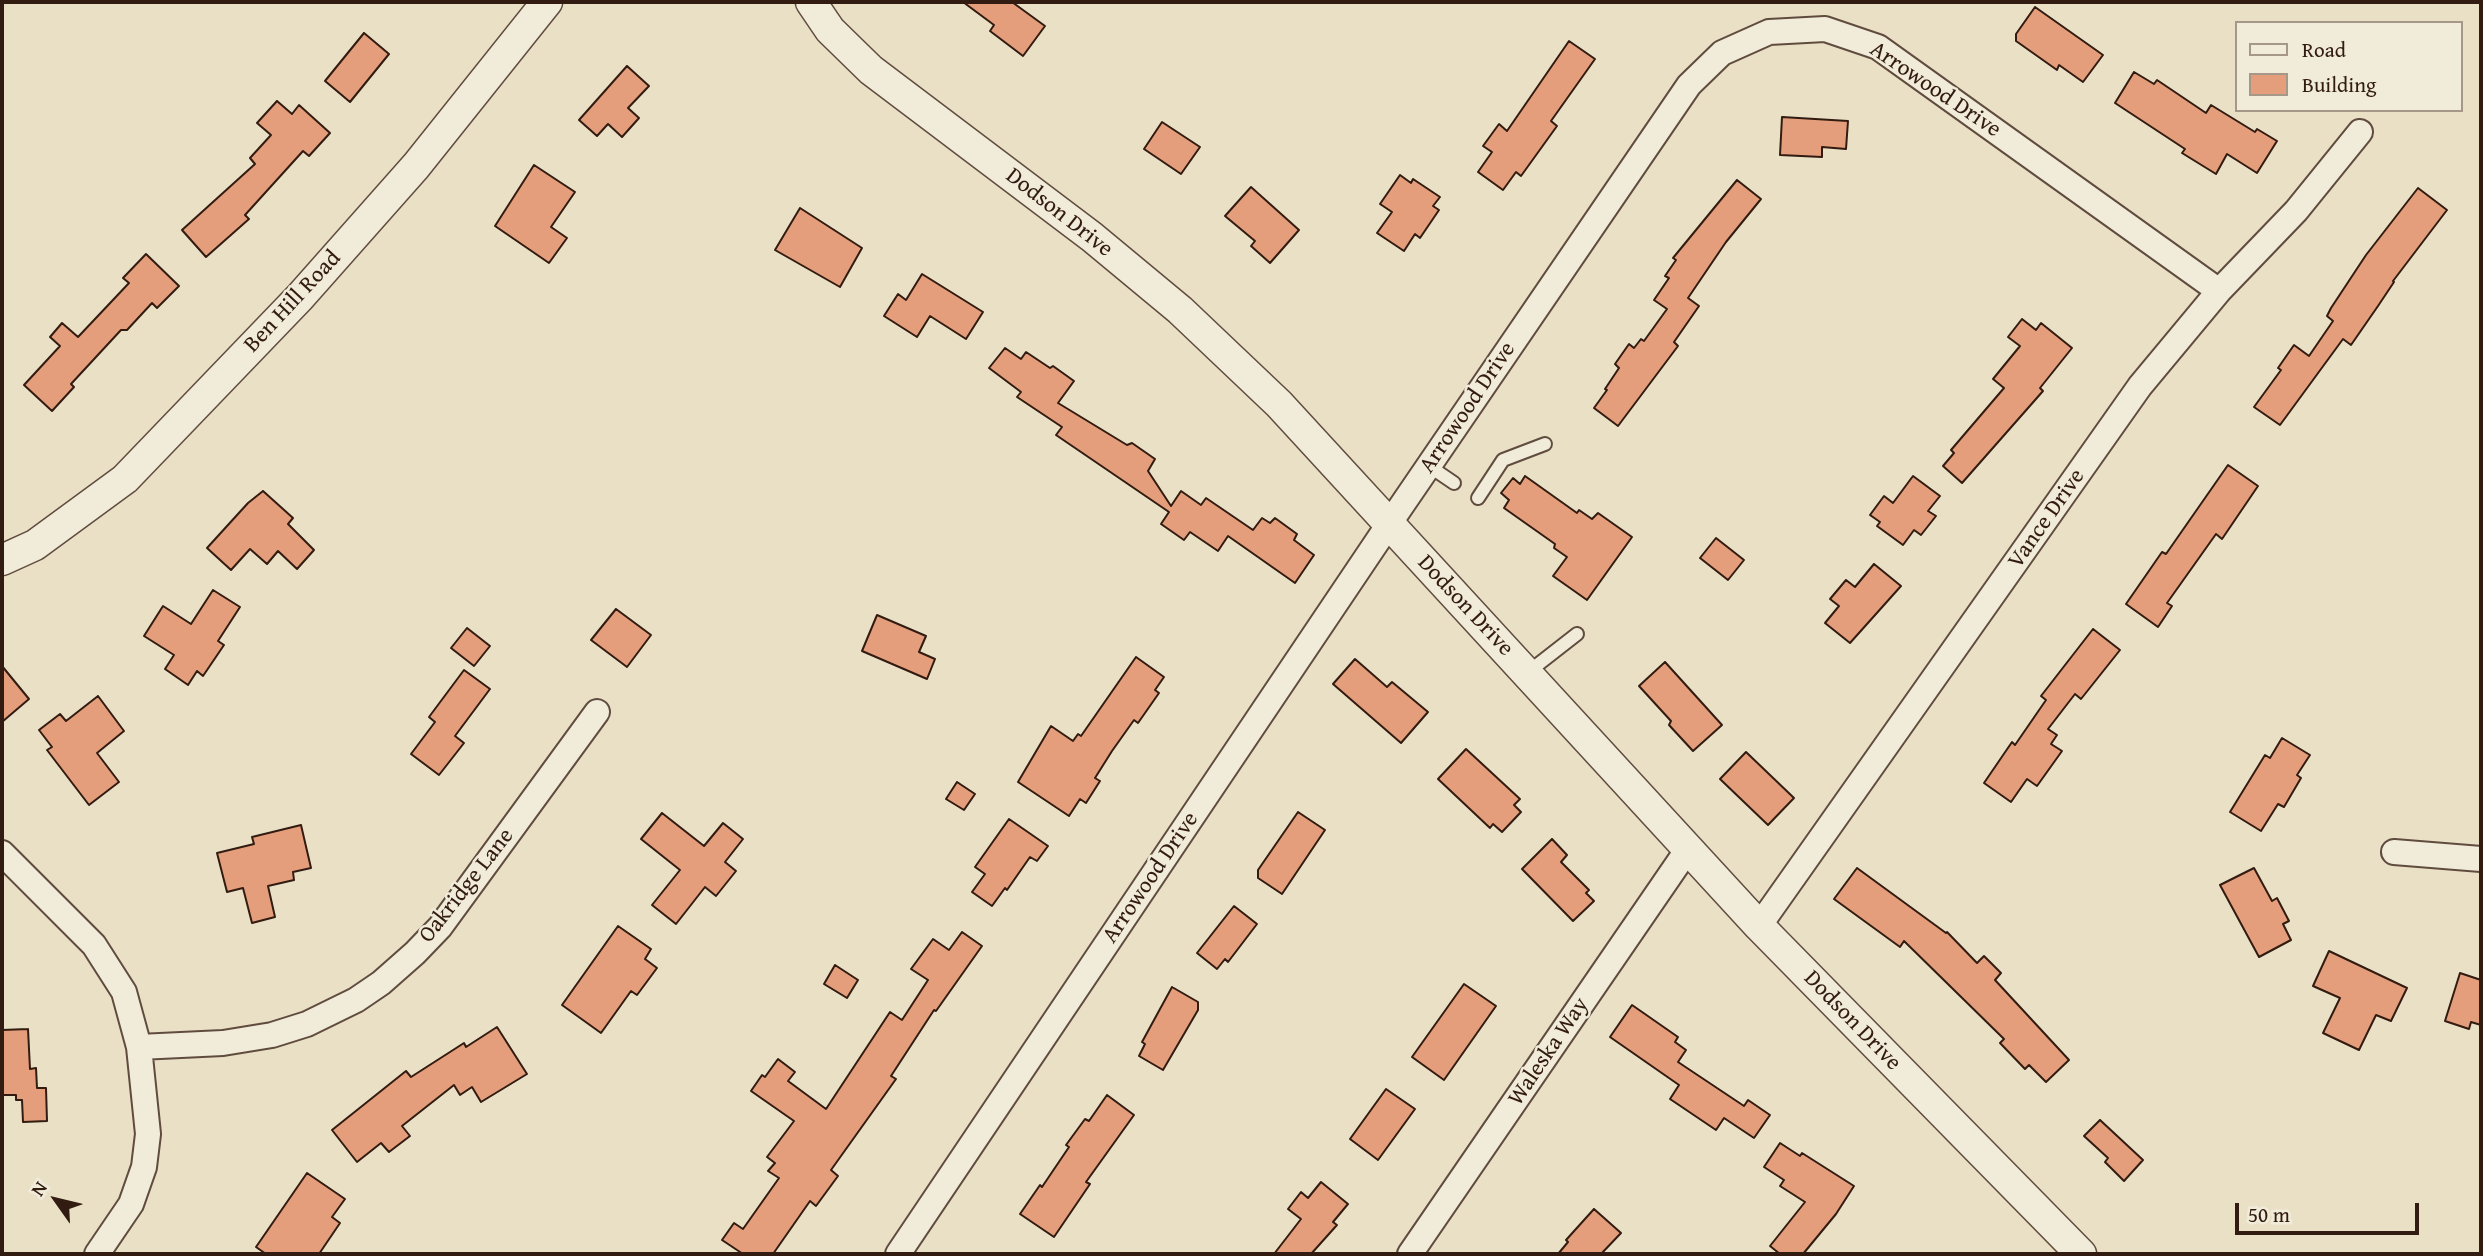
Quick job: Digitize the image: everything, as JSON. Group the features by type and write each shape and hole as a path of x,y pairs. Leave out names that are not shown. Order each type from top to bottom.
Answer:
{"street":[{"name":"Ben Hill Road","path":"2,560 35,545 125,479 300,297 407,176 547,2"},
{"name":"Dodson Drive","path":"811,2 830,30 871,70 1092,237 1180,310 1279,404 1759,926 2081,1254"},
{"name":"Arrowood Drive","path":"898,1254 1689,85 1722,53 1769,32 1825,29 1878,47 2219,290"},
{"name":"Vance Drive","path":"1759,926 2140,386 2219,290 2297,211 2360,132"},
{"name":"Oakridge Lane","path":"139,1047 223,1043 272,1035 307,1024 356,1000 381,984 440,927 597,712"},
{"name":"Waleska Way","path":"1410,1254 1688,849"},
{"path":"2394,852 2481,859"},
{"path":"2,853 94,945 124,992 139,1047 148,1134 144,1167 131,1204 97,1254"}],"lane":[{"path":"1478,498 1503,460 1545,444"},
{"path":"1429,466 1454,483"},
{"path":"1527,674 1577,634"}],"building":[{"path":"963,2 1012,2 1045,26 1023,56 990,31 994,25"},
{"path":"2035,7 2103,55 2083,82 2059,65 2057,70 2016,41 2016,34"},
{"path":"364,33 389,54 350,102 325,81"},
{"path":"1569,41 1595,59 1551,121 1557,126 1521,176 1516,172 1503,190 1478,172 1492,152 1483,146 1499,124 1507,131"},
{"path":"627,66 649,86 628,108 639,118 622,137 608,124 597,136 579,120"},
{"path":"2134,72 2154,84 2157,80 2206,113 2211,105 2255,132 2257,129 2277,141 2257,173 2227,154 2216,174 2182,153 2185,149 2115,103"},
{"path":"277,101 292,114 299,105 330,133 309,156 303,151 245,215 249,219 206,257 182,230 255,164 250,158 271,135 257,123"},
{"path":"1782,117 1848,121 1846,149 1822,147 1822,157 1780,155"},
{"path":"1162,122 1200,147 1181,174 1144,149"},
{"path":"534,165 575,192 551,227 567,238 549,263 495,226"},
{"path":"1400,175 1411,183 1413,179 1440,197 1433,206 1439,210 1420,238 1415,234 1404,251 1377,233 1392,212 1380,204"},
{"path":"1737,180 1761,199 1726,242 1688,298 1699,306 1674,342 1678,346 1618,426 1594,408 1619,368 1615,364 1629,344 1634,348 1641,339 1644,341 1667,309 1654,300 1669,278 1665,276 1676,260 1673,258"},
{"path":"1251,187 1299,230 1270,263 1251,246 1255,241 1225,216"},
{"path":"2418,188 2447,210 2393,281 2351,345 2343,339 2280,425 2254,407 2281,370 2278,368 2294,345 2309,356 2333,321 2327,316 2331,308 2366,255"},
{"path":"800,208 862,248 840,287 775,250"},
{"path":"146,254 179,286 157,308 152,303 127,330 121,330 71,384 74,387 52,411 24,385 60,346 50,337 62,323 78,337 129,283 123,278"},
{"path":"922,274 983,312 966,339 930,316 917,337 884,316 898,294 906,300"},
{"path":"2022,319 2036,330 2041,323 2072,348 2040,388 2043,391 1962,483 1943,466 1954,453 1951,450 2004,388 1993,379 2020,346 2008,337"},
{"path":"1005,348 1021,359 1026,352 1074,381 1058,403 1127,445 1132,443 1155,459 1148,471 1171,506 1181,491 1201,505 1206,498 1253,530 1262,518 1270,523 1275,518 1297,534 1294,540 1314,555 1295,583 1228,536 1218,551 1190,532 1184,540 1161,524 1169,512 1056,435 1062,427 1017,397 1021,392 989,368"},
{"path":"2228,465 2258,486 2222,539 2216,534 2167,603 2172,606 2158,627 2126,604 2162,552 2166,554"},
{"path":"1525,476 1577,513 1579,510 1592,519 1598,513 1632,537 1587,600 1553,576 1567,557 1554,548 1555,544 1504,508 1509,500 1501,493 1513,478 1520,484"},
{"path":"1913,476 1940,496 1928,511 1936,516 1921,535 1914,530 1903,545 1877,526 1880,522 1870,515 1884,496 1893,503"},
{"path":"263,491 293,518 288,524 314,550 297,569 278,551 267,564 250,549 231,570 207,548 248,503"},
{"path":"1716,538 1744,560 1728,580 1700,558"},
{"path":"1874,564 1901,586 1850,643 1825,623 1839,606 1830,599 1846,580 1855,587"},
{"path":"213,590 240,607 218,641 224,645 203,676 197,671 188,685 165,669 174,655 144,636 163,606 191,624"},
{"path":"616,609 651,635 627,667 591,640"},
{"path":"877,615 926,636 919,652 935,659 927,679 862,651"},
{"path":"467,628 490,646 474,666 451,648"},
{"path":"2093,629 2120,650 2081,699 2075,694 2048,729 2057,735 2051,744 2062,751 2037,786 2027,779 2011,802 1984,783 2012,742 2015,745 2046,700 2041,696"},
{"path":"1136,657 1164,677 1155,690 1159,693 1138,723 1134,720 1112,751 1095,778 1100,781 1086,803 1080,799 1069,816 1018,782 1051,726 1073,741 1078,734 1081,736"},
{"path":"1355,659 1387,687 1392,682 1428,712 1401,743 1333,684"},
{"path":"1665,662 1722,725 1693,751 1669,725 1671,721 1639,686"},
{"path":"2,666 29,699 2,722"},
{"path":"464,670 490,689 455,736 464,743 439,775 411,754 435,722 429,717"},
{"path":"98,696 124,731 97,753 119,782 89,805 47,750 52,747 39,730 60,714 66,721"},
{"path":"2282,738 2310,755 2297,775 2301,778 2284,807 2278,804 2261,831 2230,812 2265,755 2270,758"},
{"path":"1466,749 1520,799 1514,805 1521,812 1502,832 1493,824 1490,828 1438,779"},
{"path":"1746,752 1794,798 1768,825 1720,779"},
{"path":"957,782 975,794 964,810 946,799"},
{"path":"1298,812 1325,830 1282,894 1258,878 1258,870"},
{"path":"662,813 704,846 723,823 743,839 725,862 736,871 716,896 705,887 676,924 652,905 680,870 641,839"},
{"path":"1009,819 1048,846 1037,861 1030,857 992,906 972,892 985,874 975,867"},
{"path":"301,825 311,868 293,872 294,880 268,886 275,917 252,923 243,888 227,892 217,853 254,844 252,837"},
{"path":"1552,839 1567,855 1561,862 1589,890 1586,893 1594,901 1573,921 1522,869"},
{"path":"1857,868 1947,932 1977,963 1984,956 2001,973 1995,980 2069,1060 2046,1082 2029,1065 2025,1069 2000,1043 2004,1039 1904,941 1900,947 1834,899"},
{"path":"2254,868 2272,901 2277,898 2289,921 2283,924 2291,940 2259,957 2220,885"},
{"path":"1234,906 1257,924 1228,962 1225,959 1217,969 1197,953"},
{"path":"618,926 651,949 645,959 657,968 637,995 631,991 601,1033 562,1005"},
{"path":"962,932 982,946 936,1011 934,1010 891,1076 896,1079 831,1170 838,1176 816,1206 810,1201 773,1254 743,1254 722,1240 734,1223 743,1229 779,1178 768,1171 775,1163 767,1157 794,1121 751,1091 762,1075 765,1077 778,1059 795,1072 788,1081 826,1109 890,1012 902,1020 928,980 911,969 933,939 949,950"},
{"path":"2329,951 2407,988 2391,1021 2376,1015 2359,1050 2323,1033 2340,998 2313,986"},
{"path":"835,965 858,980 847,998 824,984"},
{"path":"2460,973 2481,980 2481,1025 2471,1022 2469,1029 2445,1021"},
{"path":"1464,984 1496,1006 1444,1080 1412,1057"},
{"path":"1172,987 1198,1002 1198,1010 1163,1070 1139,1056 1145,1044 1142,1042"},
{"path":"1632,1005 1678,1037 1675,1042 1686,1050 1678,1062 1744,1106 1748,1100 1770,1115 1754,1138 1724,1118 1716,1130 1670,1099 1679,1085 1610,1037"},
{"path":"497,1027 527,1074 481,1102 472,1087 460,1095 454,1085 402,1126 410,1136 389,1152 381,1143 357,1162 332,1130 406,1071 411,1077 464,1043 466,1047"},
{"path":"28,1029 30,1069 36,1068 37,1088 46,1088 47,1121 23,1122 22,1100 16,1100 16,1095 2,1095 2,1030"},
{"path":"1386,1089 1415,1109 1378,1160 1350,1139"},
{"path":"1107,1095 1134,1115 1086,1182 1090,1184 1054,1237 1020,1214 1040,1185 1042,1187 1069,1147 1066,1145 1085,1119 1089,1121"},
{"path":"2100,1120 2143,1160 2124,1181 2105,1162 2108,1158 2084,1136"},
{"path":"1780,1143 1800,1156 1802,1153 1854,1186 1836,1214 1803,1254 1780,1254 1770,1246 1805,1202 1780,1186 1784,1180 1764,1167"},
{"path":"307,1173 345,1199 332,1217 340,1223 319,1254 266,1254 256,1247"},
{"path":"1321,1182 1348,1204 1333,1222 1337,1225 1311,1254 1274,1254 1301,1219 1288,1209 1301,1192 1308,1198"},
{"path":"1594,1209 1621,1233 1601,1254 1558,1254 1568,1242 1566,1240"}]}
